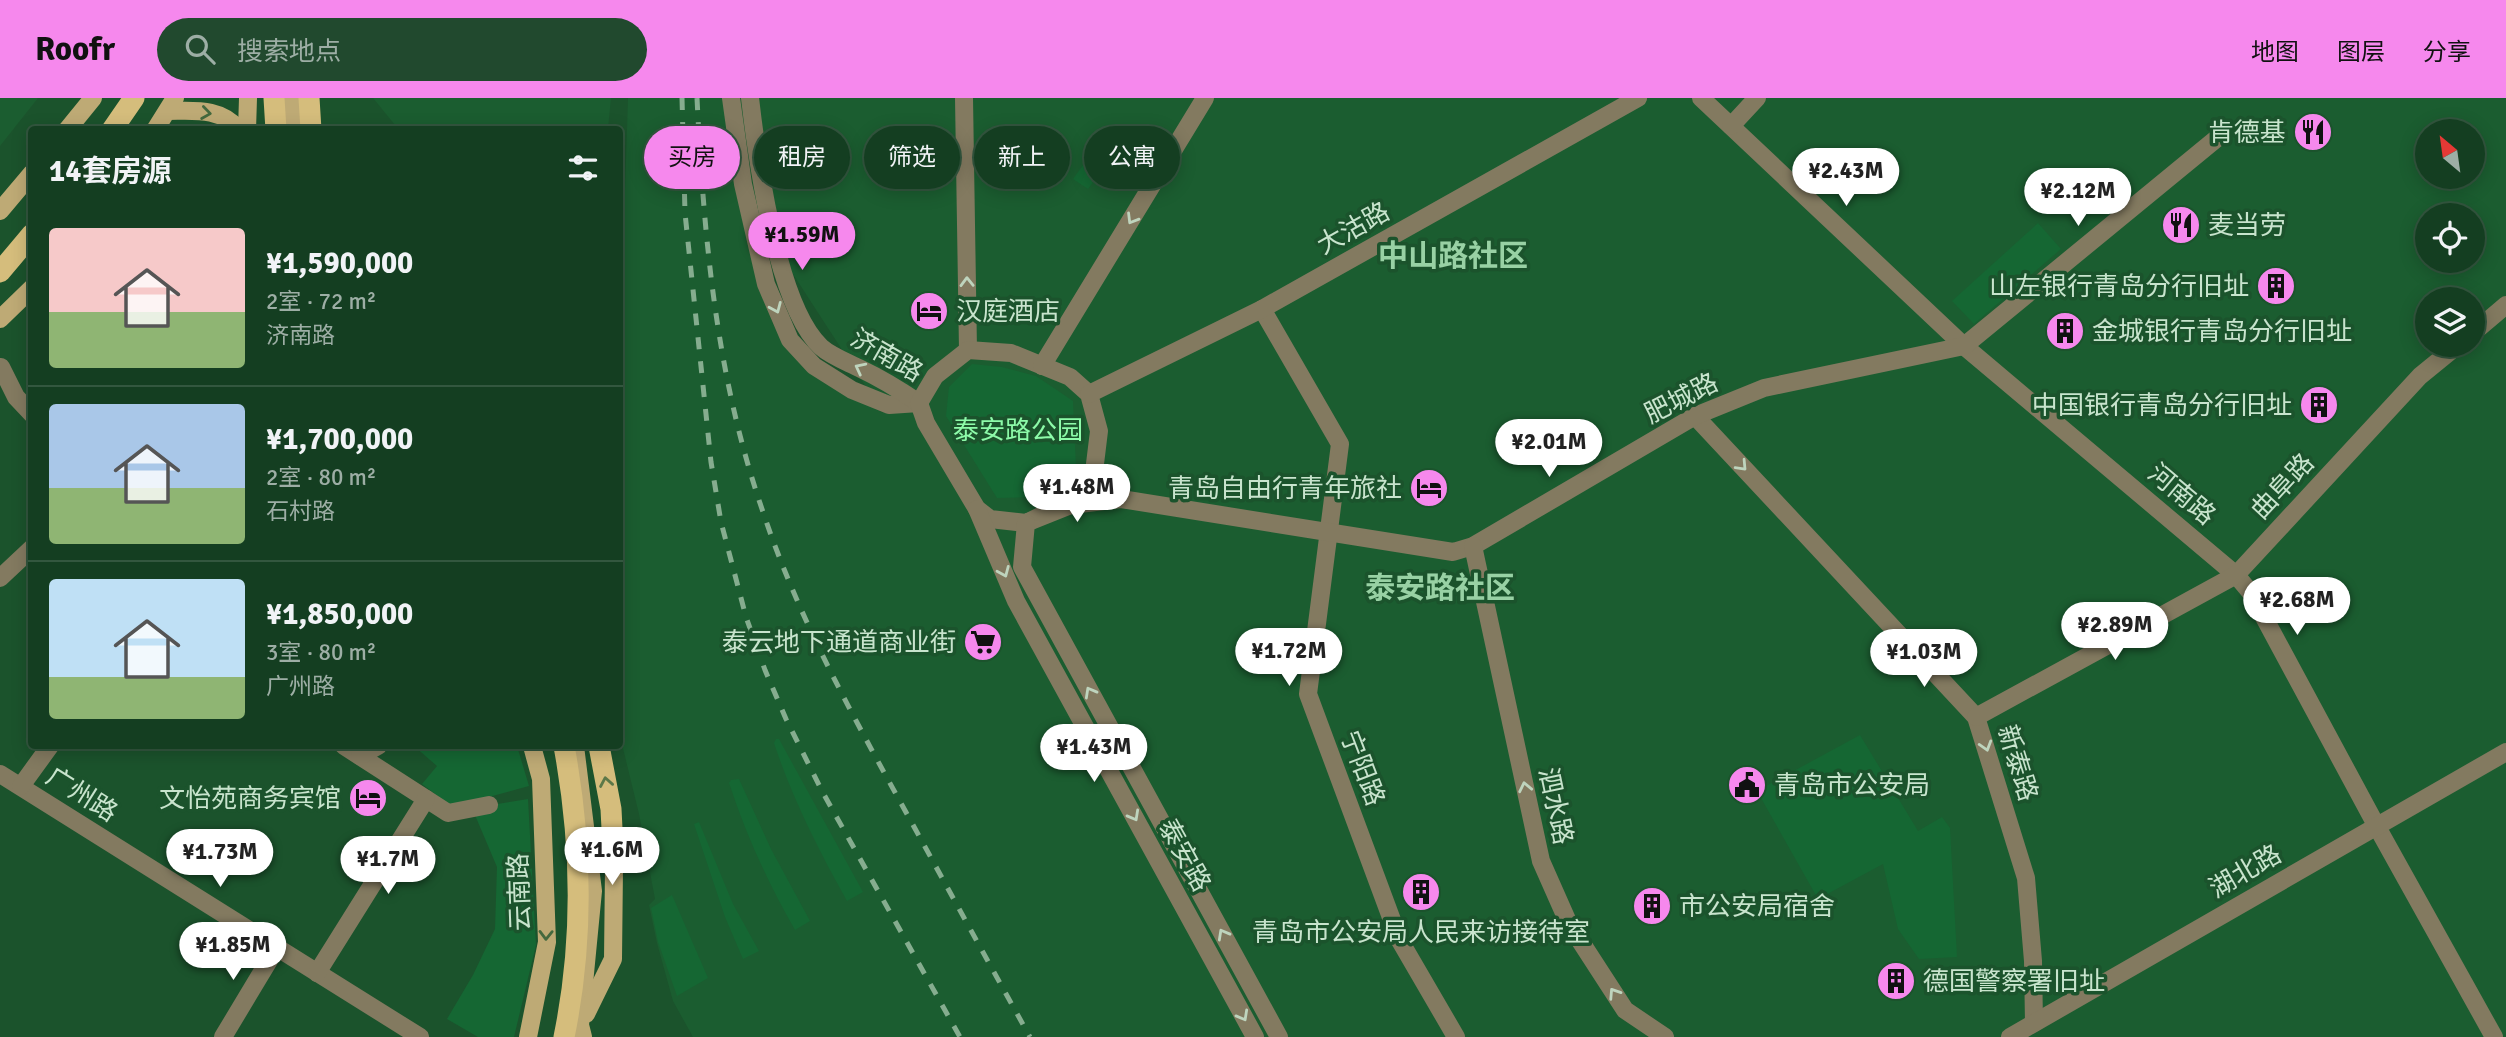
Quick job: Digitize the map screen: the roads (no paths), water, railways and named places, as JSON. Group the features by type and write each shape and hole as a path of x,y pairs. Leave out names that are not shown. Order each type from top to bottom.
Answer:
{"highway":[{"path":"274,98 276,126"},
{"path":"309,98 311,126"},
{"path":"115,126 129,105"},
{"path":"0,252 28,226"},
{"path":"0,272 28,239"},
{"path":"565,749 575,811 580,881 576,1034"},
{"path":"601,749 611,808 614,868"}],"main road":[{"path":"71,126 93,98"},
{"path":"247,126 248,98"},
{"path":"290,98 294,126"},
{"path":"157,126 171,104 212,111 236,126"},
{"path":"0,211 28,178"},
{"path":"0,319 28,292"},
{"name":"云南路","path":"528,1037 547,943 541,779 534,749"},
{"path":"576,749 593,891 576,1034"},
{"path":"576,1034 613,959 614,868"}],"street":[{"name":"济南路","path":"731,98 743,184 766,284 790,341 814,366 852,390 889,405 919,403"},
{"name":"济南路","path":"750,98 783,277 808,332 823,349 892,385 919,403"},
{"path":"964,98 968,350"},
{"path":"1042,366 1205,98"},
{"name":"大沽路","path":"1089,394 1262,309 1638,98"},
{"name":"河南路","path":"1701,98 1964,346 2236,575 2251,593 2494,1037"},
{"path":"1731,126 1757,98"},
{"name":"肥城路","path":"1026,523 1071,505 1121,499 1453,552 1473,546 1695,416 1764,388 1964,346 2216,139"},
{"path":"2485,323 2506,306"},
{"name":"宁阳路","path":"1262,309 1340,444 1308,694 1399,939 1456,1037"},
{"path":"968,350 1012,354 1070,377 1089,394 1099,431 1094,472 1085,488 1059,507 1026,523 990,519 977,509 926,423 919,403 934,376 968,350"},
{"name":"曲阜路","path":"1976,716 2236,575 2420,376 2443,357"},
{"path":"1,366 16,397 28,410"},
{"name":"新泰路","path":"1695,416 1976,716 2026,878 2033,961 2034,1023"},
{"path":"1094,472 1121,499"},
{"name":"泰安路","path":"977,509 1016,601 1255,1037"},
{"name":"泰安路","path":"1026,523 1022,567 1279,1037"},
{"name":"泗水路","path":"1473,546 1541,861 1568,922 1625,1010 1665,1037"},
{"path":"0,578 28,552"},
{"path":"21,786 48,749"},
{"path":"349,749 448,813 489,805"},
{"path":"360,756 373,749"},
{"name":"湖北路","path":"2010,1037 2506,752"},
{"name":"广州路","path":"0,774 420,1037"},
{"path":"317,973 426,799"},
{"path":"223,1037 276,947"}],"railway":[{"path":"682,98 685,213 711,462 721,522 746,617 786,719 822,791 960,1037"},
{"path":"697,98 709,255 723,357 746,459 762,509 791,586 844,697 1030,1037"}],"place":[{"name":"肯德基","path":"2313,132"},
{"name":"麦当劳","path":"2181,225"},
{"name":"山左银行青岛分行旧址","path":"2276,286"},
{"name":"汉庭酒店","path":"929,311"},
{"name":"金城银行青岛分行旧址","path":"2065,331"},
{"name":"中国银行青岛分行旧址","path":"2319,405"},
{"name":"青岛自由行青年旅社","path":"1429,488"},
{"name":"泰云地下通道商业街","path":"983,642"},
{"name":"青岛市公安局","path":"1747,785"},
{"name":"文怡苑商务宾馆","path":"368,798"},
{"name":"青岛市公安局人民来访接待室","path":"1421,892"},
{"name":"市公安局宿舍","path":"1652,906"},
{"name":"德国警察署旧址","path":"1896,981"}],"district":[{"name":"中山路社区","path":"1453,256"},
{"name":"泰安路社区","path":"1440,588"}],"park label":[{"name":"泰安路公园","path":"1018,430"}]}
